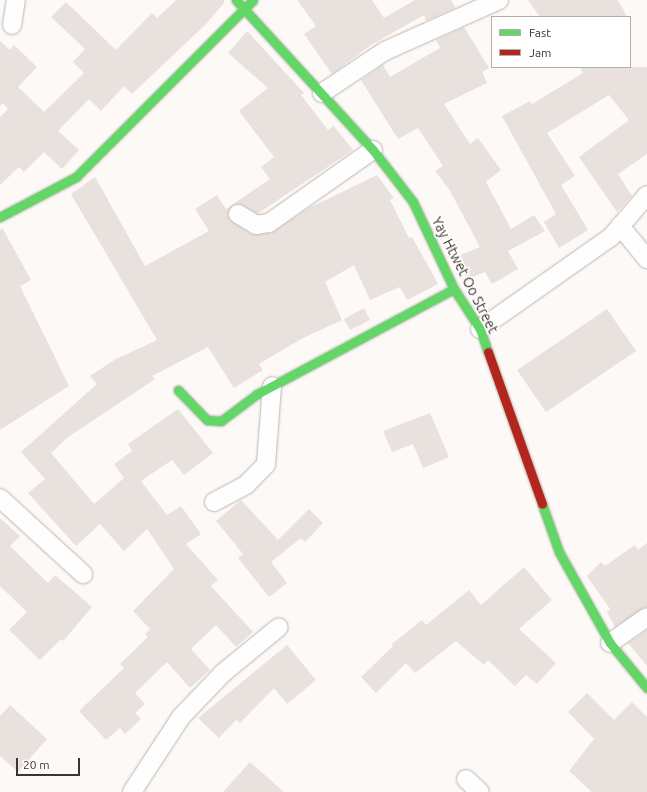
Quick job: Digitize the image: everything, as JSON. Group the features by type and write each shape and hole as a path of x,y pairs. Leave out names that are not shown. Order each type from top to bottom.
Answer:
{"street":[{"path":"12,25 16,0"},
{"name":"Yay Htwet Oo Street","path":"236,0 373,150 413,202 454,289 480,329 559,552 610,643 647,688"},
{"path":"0,217 76,177 243,9 254,0"},
{"path":"322,93 385,51 499,0"},
{"path":"238,214 256,225 270,223 373,150"},
{"path":"480,329 611,237 647,195"},
{"path":"620,226 647,259"},
{"path":"178,390 207,420 221,420 272,386 454,289"},
{"path":"214,502 246,485 266,464 272,386"},
{"path":"0,498 83,574"},
{"path":"610,643 647,617"},
{"path":"132,792 181,717 223,673 279,627"},
{"path":"466,779 480,792"}],"building":[{"path":"176,0 224,0 224,3 206,24 132,94 124,86 101,111 89,99 58,131 79,150 62,169 44,152 24,172 19,167 0,185 0,117 8,109 3,103 0,106 0,41 10,50 14,45 37,67 18,87 44,112 84,73 73,62 85,49 51,17 66,2 116,50 152,13 157,18"},
{"path":"297,0 372,0 384,18 415,0 451,0 455,8 426,21 424,15 371,45 332,74 304,34 316,26"},
{"path":"528,0 618,0 626,16 539,16"},
{"path":"464,27 489,68 482,72 487,83 444,104 470,144 478,138 501,170 486,182 511,229 534,215 545,231 508,251 518,269 492,284 485,272 467,279 453,258 480,247 449,189 435,171 443,166 418,128 398,139 361,80 383,65 390,77 440,48 436,40"},
{"path":"247,31 304,93 301,95 328,130 334,126 353,150 257,214 243,205 233,205 228,213 229,219 251,234 271,233 309,208 377,175 394,198 390,200 409,238 412,237 438,284 407,300 400,287 370,300 354,265 325,282 342,320 301,339 259,364 263,370 234,388 208,347 152,376 155,379 68,437 51,453 94,504 124,478 114,464 132,451 128,444 178,409 213,453 184,475 172,460 141,481 167,515 181,506 201,534 186,544 218,580 211,586 253,632 236,647 216,625 191,649 210,670 190,688 167,662 135,693 145,704 135,713 141,719 125,734 120,728 106,740 79,711 124,668 120,664 148,637 145,634 150,629 133,611 174,569 147,529 124,551 100,524 76,546 28,493 45,479 21,452 97,384 90,376 116,359 157,340 71,194 95,177 145,266 209,231 195,209 217,195 226,209 270,179 261,167 274,157 239,111 268,88 228,53"},
{"path":"647,67 647,154 618,174 632,196 617,212 579,157 629,120 609,95 547,133 575,176 561,185 588,230 559,248 544,222 556,214 502,116 530,101 532,104 583,73 580,68"},
{"path":"0,229 3,229 31,280 20,286 69,386 0,430"},
{"path":"364,308 370,320 350,330 344,319"},
{"path":"607,309 636,351 546,412 517,370"},
{"path":"430,413 449,457 423,468 413,444 392,452 383,431"},
{"path":"241,500 278,540 309,509 323,523 305,542 301,538 271,562 287,583 269,597 238,558 243,554 216,521"},
{"path":"0,518 20,536 10,546 48,583 55,575 92,607 63,641 61,639 40,660 9,630 27,612 0,586"},
{"path":"647,543 647,607 615,627 607,612 610,609 587,576 601,562 605,566 635,545 638,550"},
{"path":"524,567 552,600 519,629 556,663 537,684 526,675 515,686 488,660 484,665 456,641 415,673 406,663 376,693 361,677 393,646 392,644 422,620 426,625 469,590 481,605"},
{"path":"647,630 647,666 628,643"},
{"path":"287,645 316,680 287,704 274,688 240,723 236,720 219,738 198,718"},
{"path":"587,693 614,720 632,702 647,717 647,792 592,792 569,771 594,739 568,712"},
{"path":"10,705 47,739 18,772 0,756 0,716"},
{"path":"250,762 284,792 223,792"}],"traffic: fast":[{"path":"236,0 373,150 413,202 454,289 480,329 488,352"},
{"path":"0,217 76,177 253,0"},
{"path":"178,390 207,420 221,421 257,394 454,289"},
{"path":"542,504 559,552 610,643 647,688"}],"traffic: jam":[{"path":"488,352 542,504"}]}
